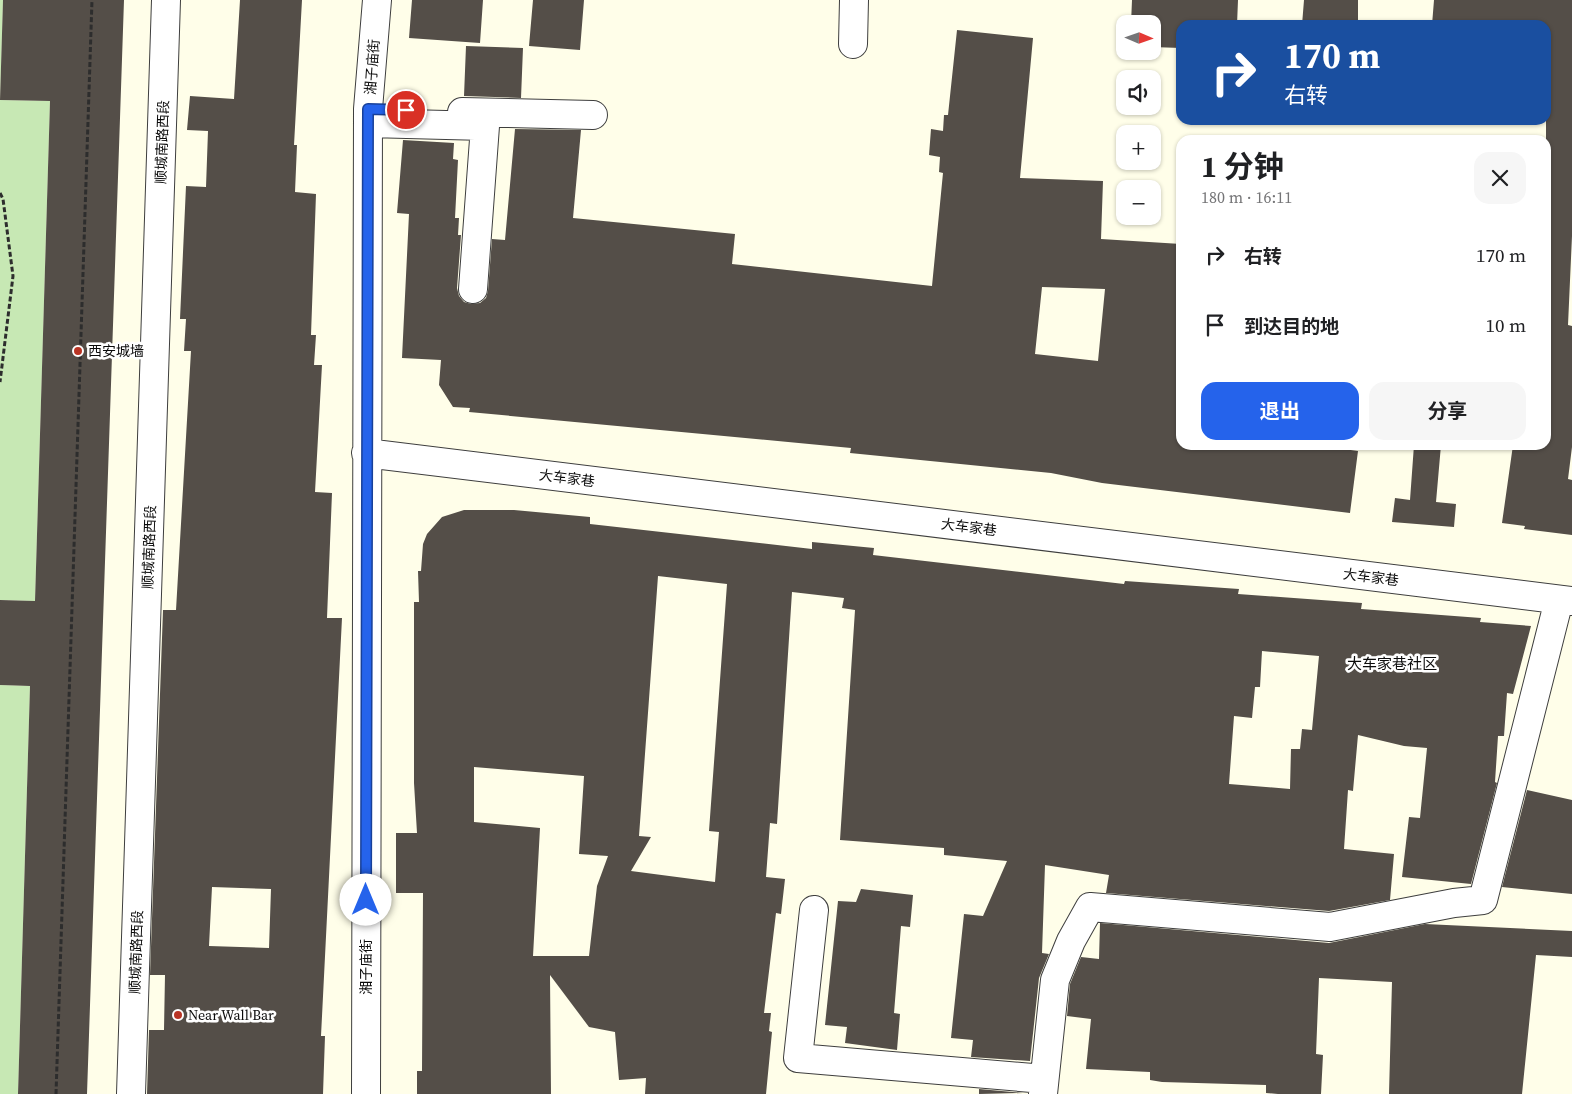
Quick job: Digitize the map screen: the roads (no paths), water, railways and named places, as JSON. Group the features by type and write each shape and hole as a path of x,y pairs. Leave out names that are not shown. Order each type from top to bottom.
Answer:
{"street":[{"name":"顺城南路西段","path":"131,1094 166,0"},
{"name":"湘子庙街","path":"366,1094 368,116 377,0"},
{"path":"852,44 854,0"},
{"path":"368,116 593,116"},
{"path":"368,116 485,126 473,289"},
{"name":"大车家巷","path":"366,453 1566,601"},
{"path":"814,910 798,1058 1043,1087 1055,980 1071,941 1090,906 1330,927 1454,903 1483,900 1566,601"}],"place":[{"name":"西安城墙","path":"78,351"},
{"name":"Near Wall Bar","path":"178,1015"}],"district":[{"name":"大车家巷社区","path":"1392,664"}]}
